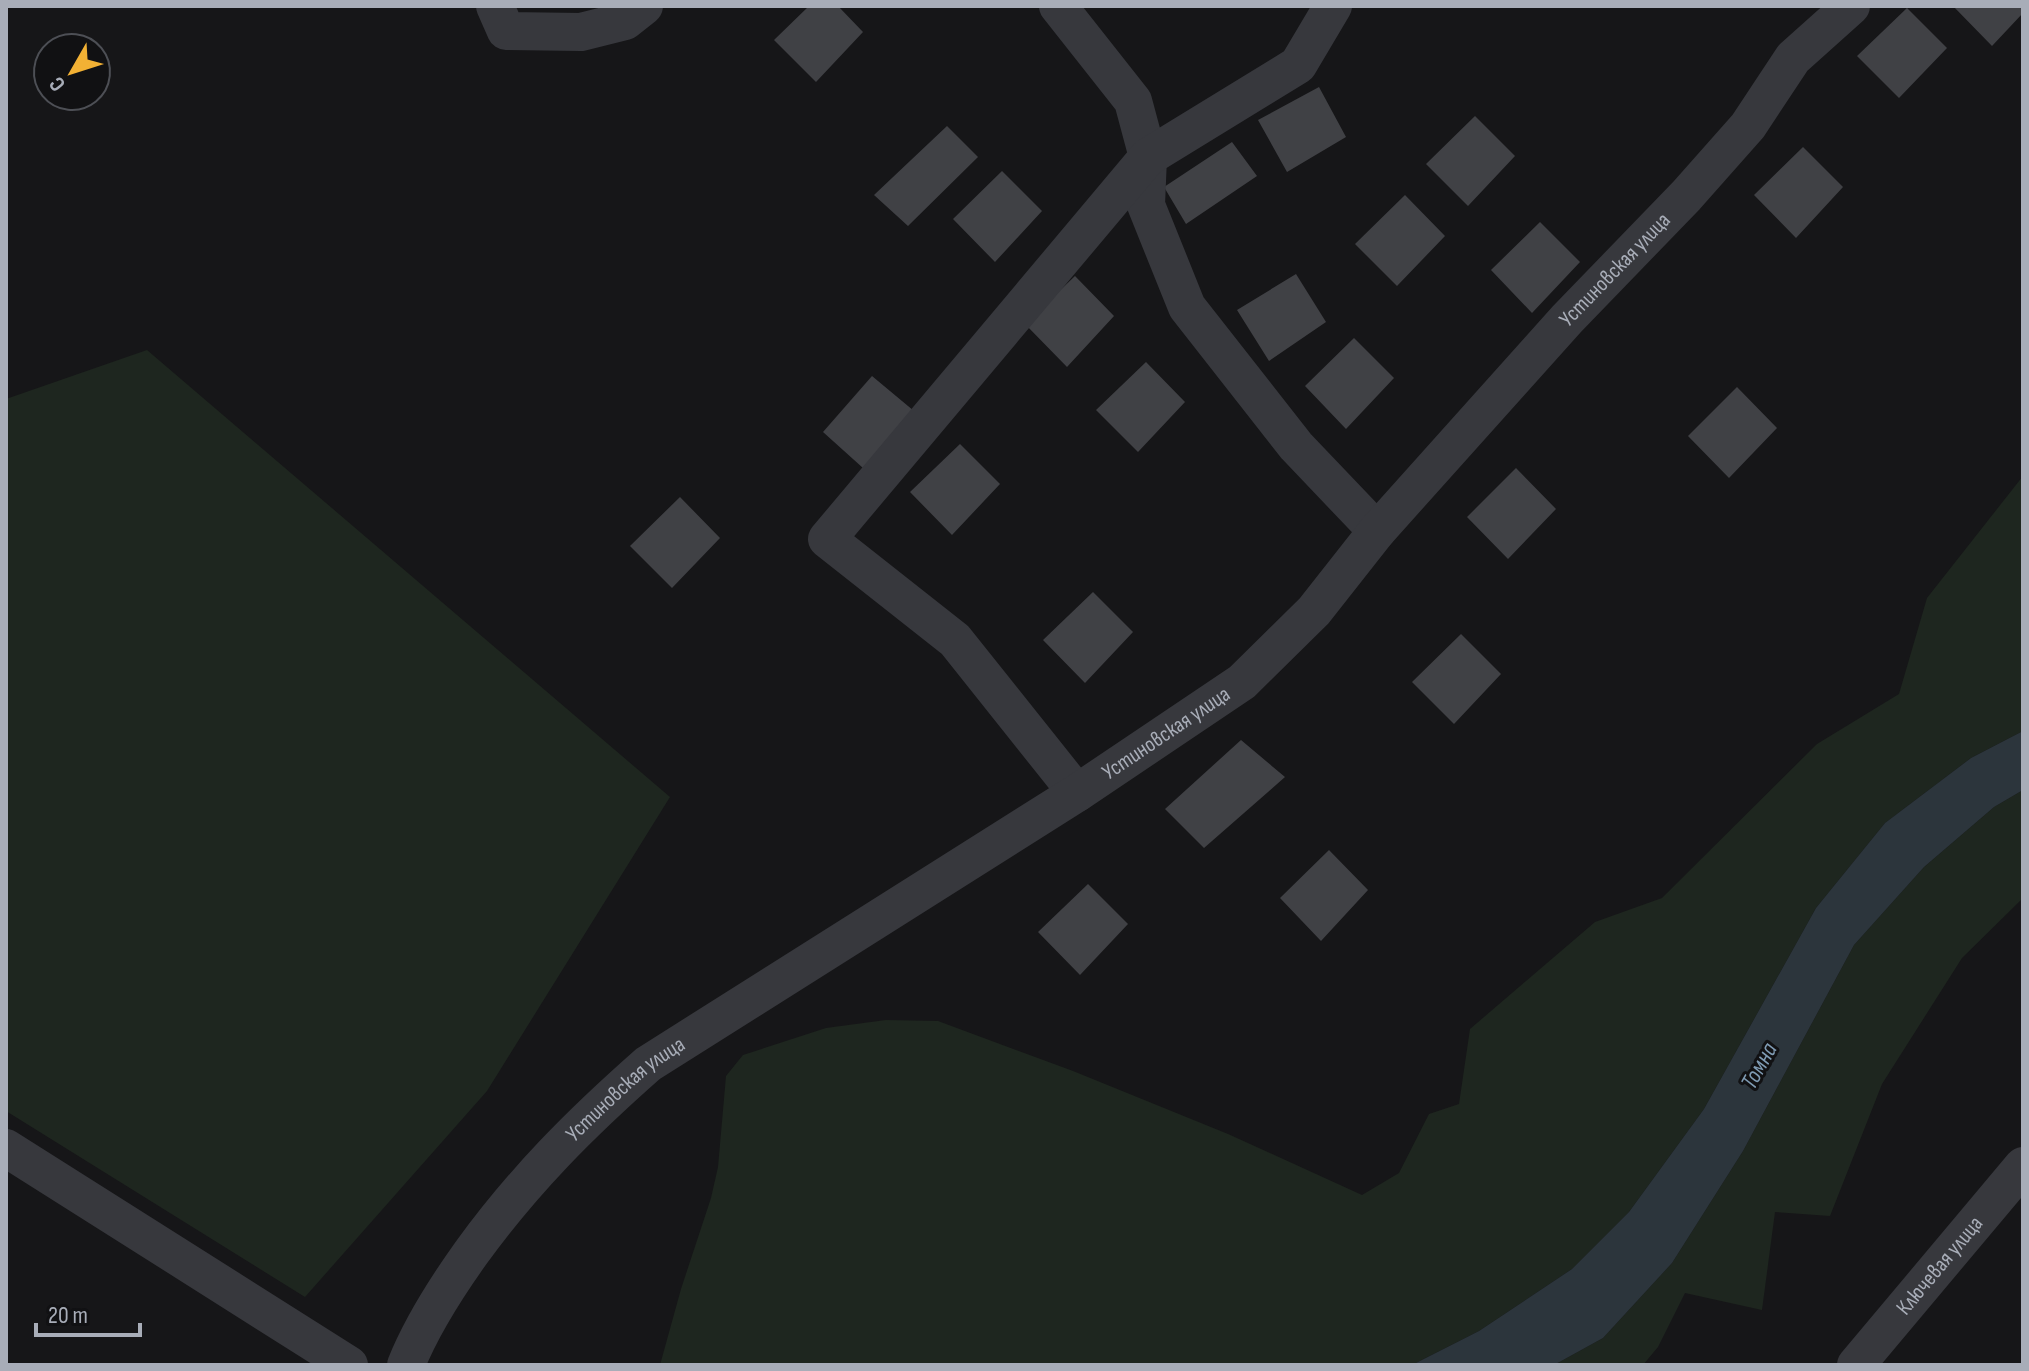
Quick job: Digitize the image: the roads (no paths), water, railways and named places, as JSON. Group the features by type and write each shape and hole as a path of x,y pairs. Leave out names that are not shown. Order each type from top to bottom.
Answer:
{"street":[{"path":"495,6 506,31 581,32 625,21 644,6"},
{"path":"1058,6 1133,101 1148,157 1146,205 1187,307 1296,446 1377,531"},
{"path":"1077,793 955,640 827,539 1148,157 1298,65 1333,6"},
{"name":"Устиновская улица","path":"406,1365 420,1333 497,1218 548,1158 592,1113 648,1064 1077,793 1242,682 1314,611 1377,531 1567,319 1686,196 1748,126 1793,58 1851,6"},
{"path":"6,1148 349,1365"},
{"name":"Ключевая улица","path":"1865,1362 2023,1166"}],"water":[{"name":"Томна","path":"2023,731 2023,790 1994,807 1924,867 1854,945 1743,1151 1672,1263 1603,1338 1554,1365 1412,1365 1479,1331 1572,1269 1629,1212 1704,1109 1816,908 1885,823 1971,758"}]}
